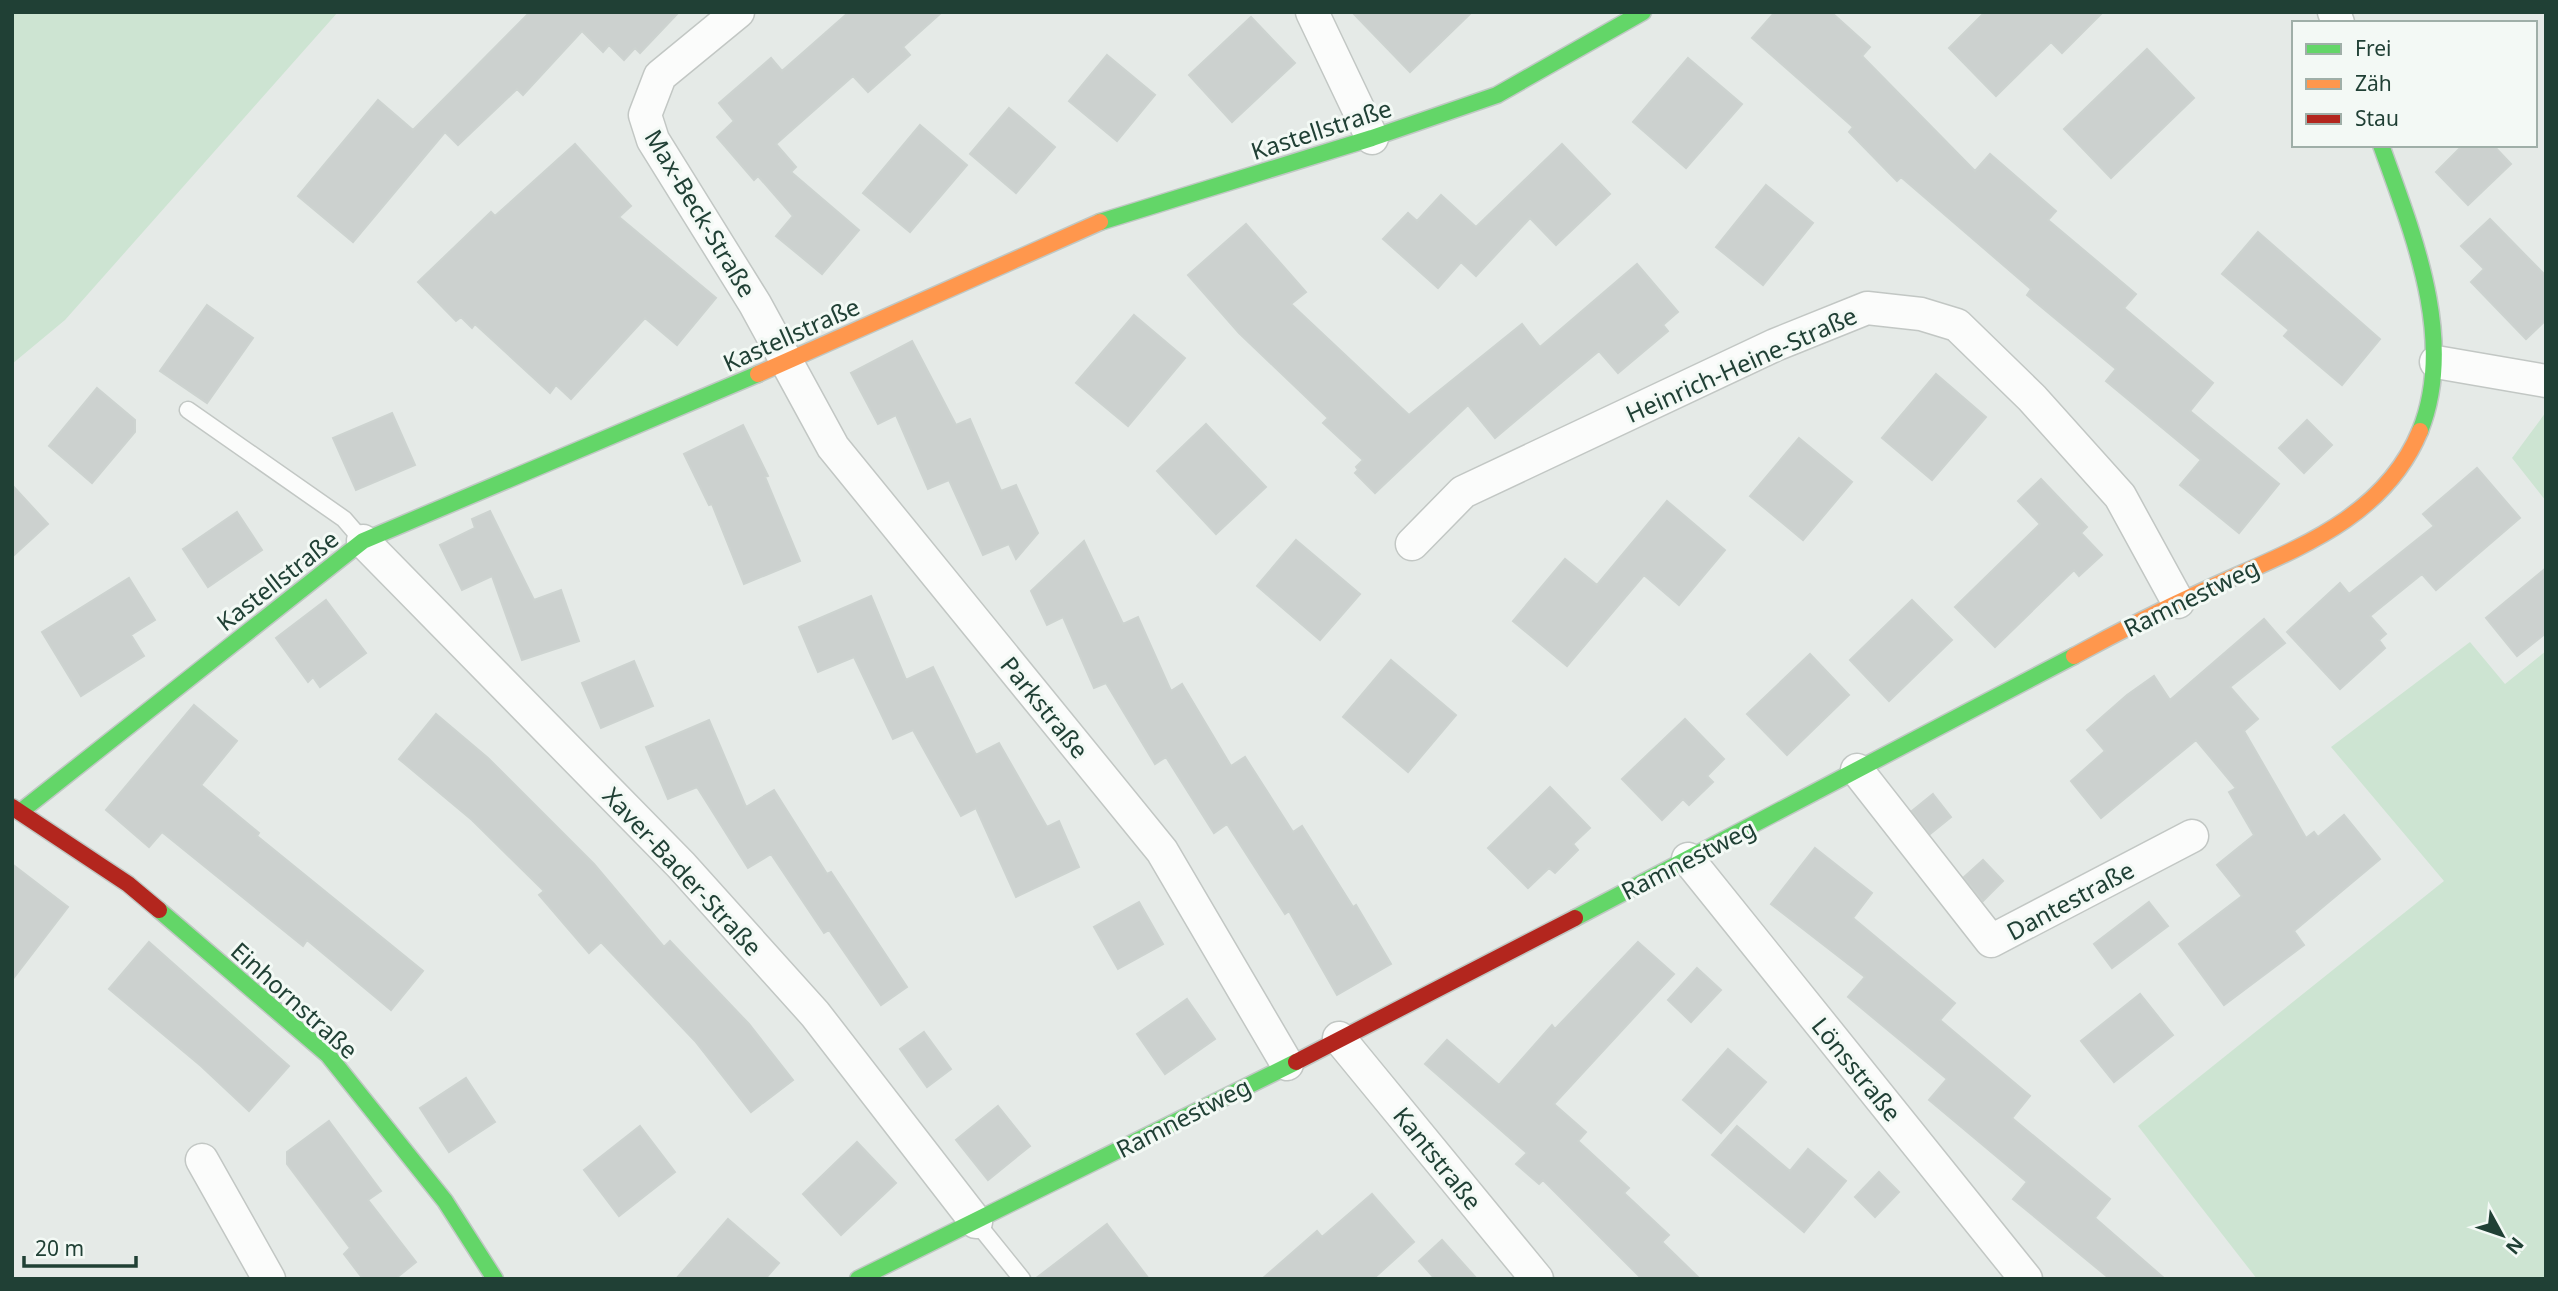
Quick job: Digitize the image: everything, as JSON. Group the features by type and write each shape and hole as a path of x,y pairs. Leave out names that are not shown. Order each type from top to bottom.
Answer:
{"street":[{"name":"Max-Beck-Straße","path":"738,12 660,76 645,115 653,140 755,304 787,362"},
{"path":"1312,12 1372,138"},
{"name":"Kastellstraße","path":"16,809 363,541 787,362 1105,220 1372,138 1497,94 1643,12"},
{"name":"Ramnestweg","path":"858,1279 1339,1038 2178,602 2346,522 2382,490 2413,450 2428,414 2436,362 2425,292 2400,200 2382,147"},
{"name":"Heinrich-Heine-Straße","path":"1412,544 1463,492 1775,345 1867,308 1920,314 1957,325 2032,398 2120,496 2178,602"},
{"name":"Parkstraße","path":"787,362 833,447 1163,851 1287,1064"},
{"path":"2436,362 2546,381"},
{"name":"Xaver-Bader-Straße","path":"363,541 681,865 815,1014 976,1222"},
{"name":"Dantestraße","path":"1857,770 1991,941 2192,836"},
{"name":"Einhornstraße","path":"16,809 128,884 328,1055 445,1201 495,1279"},
{"name":"Lönsstraße","path":"1688,859 2026,1279"},
{"name":"Kantstraße","path":"1339,1038 1537,1279"},
{"path":"202,1160 269,1279"}],"lane":[{"path":"188,410 344,519 363,541"},
{"path":"976,1222 1022,1279"}],"green space":[{"path":"12,12 338,12 65,320 12,364"},
{"path":"2546,412 2546,501 2512,458"},
{"path":"2470,642 2505,684 2546,651 2546,1279 2257,1279 2138,1126 2444,881 2331,747"}],"building":[{"path":"530,12 679,12 640,53 635,48 624,60 609,45 603,52 582,31 523,95 517,89 458,145 445,132 353,242 298,196 378,100 413,130"},
{"path":"849,12 942,12 903,47 910,55 868,92 853,76 776,144 796,167 791,172 859,230 822,274 776,236 793,216 758,176 754,180 717,137 734,121 719,103 771,58 782,71"},
{"path":"1352,12 1472,12 1410,72"},
{"path":"1775,12 1831,12 1870,47 1862,56 1975,171 1990,154 2056,211 2048,220 2136,294 2124,308 2213,383 2190,411 2279,484 2239,533 2180,485 2201,460 2106,381 2116,369 2027,295 2031,289 1901,177 1897,181 1849,132 1853,127 1752,38"},
{"path":"1985,12 2103,12 2062,53 2051,42 1996,96 1949,48"},
{"path":"1251,17 1295,63 1232,122 1189,75"},
{"path":"2147,49 2194,98 2111,178 2064,129"},
{"path":"1107,55 1155,95 1117,141 1069,101"},
{"path":"1688,58 1742,104 1686,168 1633,122"},
{"path":"1009,108 1055,147 1016,193 970,154"},
{"path":"920,125 967,165 910,232 863,193"},
{"path":"575,144 631,206 619,217 716,298 677,345 645,318 571,399 556,385 550,393 475,324 472,328 461,317 456,321 418,282 491,212 495,216"},
{"path":"1562,144 1610,194 1556,245 1530,218 1476,276 1461,262 1438,288 1383,239 1408,213 1417,221 1441,195 1476,227"},
{"path":"2461,147 2495,147 2511,164 2468,205 2436,172"},
{"path":"1766,185 1813,223 1763,285 1716,247"},
{"path":"2490,219 2546,276 2546,320 2526,339 2471,282 2484,269 2461,246"},
{"path":"1246,224 1306,292 1291,304 1409,415 1522,324 1540,347 1637,264 1678,312 1663,325 1668,331 1618,373 1599,351 1495,438 1468,405 1375,493 1355,473 1358,470 1356,467 1363,460 1323,423 1328,418 1239,333 1188,275"},
{"path":"2258,232 2380,339 2342,385 2284,336 2289,330 2222,274"},
{"path":"207,305 253,338 207,403 160,371"},
{"path":"1134,315 1185,358 1128,426 1076,383"},
{"path":"912,341 956,425 970,419 1001,491 1016,485 1038,533 1016,559 1009,544 983,555 949,480 928,489 896,415 878,424 851,373"},
{"path":"1936,374 1986,417 1932,480 1882,438"},
{"path":"97,388 135,420 135,432 92,483 49,446"},
{"path":"392,413 415,465 356,490 333,438"},
{"path":"2307,420 2332,445 2304,473 2279,448"},
{"path":"1206,424 1266,487 1216,534 1157,471"},
{"path":"743,425 768,476 765,477 800,561 744,584 712,504 709,505 684,454"},
{"path":"1799,438 1852,482 1803,540 1750,496"},
{"path":"2477,468 2520,518 2436,590 2422,574 2370,616 2386,634 2379,640 2385,648 2340,689 2287,632 2340,583 2349,594 2434,526 2423,514"},
{"path":"2041,479 2087,527 2081,533 2102,555 2079,576 2074,570 1995,647 1955,607 2040,524 2018,501"},
{"path":"12,485 48,524 12,557"},
{"path":"1667,501 1725,550 1679,605 1644,575 1567,666 1513,621 1565,559 1597,585"},
{"path":"490,511 534,600 561,590 579,641 522,660 492,576 462,590 440,545 475,528 472,519"},
{"path":"237,512 262,550 208,587 183,549"},
{"path":"1296,540 1360,594 1320,640 1257,586"},
{"path":"1084,541 1123,624 1138,617 1171,691 1182,684 1231,766 1245,757 1293,832 1302,826 1353,907 1356,905 1391,964 1337,995 1289,911 1285,914 1227,824 1214,833 1166,757 1155,764 1106,683 1094,688 1063,617 1047,625 1031,591"},
{"path":"2546,568 2546,633 2517,656 2486,618"},
{"path":"129,578 155,620 131,635 144,656 81,696 42,632"},
{"path":"871,596 906,680 933,667 976,755 999,743 1047,827 1059,821 1079,867 1016,897 976,808 961,816 913,730 893,739 854,657 818,672 799,627"},
{"path":"326,600 366,653 320,687 313,677 308,682 276,638"},
{"path":"1912,600 1952,640 1889,701 1850,660"},
{"path":"2264,619 2285,643 2230,687 2258,719 2244,731 2306,838 2314,832 2318,837 2344,815 2380,859 2294,931 2304,945 2224,1005 2179,944 2242,896 2217,865 2254,835 2229,792 2236,788 2196,740 2101,818 2071,781 2105,751 2087,730 2127,695 2154,676 2170,700"},
{"path":"1810,654 1849,695 1787,755 1747,714"},
{"path":"1391,660 1456,715 1408,772 1343,717"},
{"path":"634,661 653,706 601,728 582,683"},
{"path":"194,705 237,741 201,785 259,833 257,836 423,971 391,1010 307,940 303,946 162,832 149,847 106,810"},
{"path":"436,714 488,758 594,864 664,947 670,941 749,1024 793,1080 751,1112 695,1041 601,942 589,953 539,895 544,891 472,820 399,759"},
{"path":"1685,719 1724,759 1707,776 1713,782 1689,805 1683,799 1662,820 1622,779"},
{"path":"709,720 746,807 774,790 827,874 831,872 907,987 881,1005 829,930 824,933 771,854 748,868 697,787 668,799 646,747"},
{"path":"1550,787 1590,828 1573,844 1578,850 1555,873 1549,868 1528,888 1488,848"},
{"path":"1933,794 1951,817 1930,834 1912,811"},
{"path":"1815,848 1872,893 1853,918 1955,1003 1940,1020 2030,1096 2012,1118 2110,1199 2095,1218 2165,1279 2110,1279 2013,1199 2027,1182 1929,1100 1947,1079 1848,997 1865,977 1771,904"},
{"path":"1983,860 2003,881 1983,901 1964,877"},
{"path":"12,864 68,907 12,980"},
{"path":"1139,902 1163,944 1118,969 1094,927"},
{"path":"2149,902 2168,926 2112,968 2094,944"},
{"path":"149,942 289,1066 249,1111 201,1066 109,989"},
{"path":"1638,942 1674,974 1554,1104 1586,1132 1578,1141 1629,1188 1624,1193 1669,1235 1662,1242 1700,1279 1642,1279 1543,1180 1539,1184 1516,1164 1527,1153 1425,1064 1447,1040 1499,1085 1552,1025 1555,1029"},
{"path":"1697,968 1721,990 1691,1022 1668,1000"},
{"path":"2140,994 2173,1035 2114,1082 2081,1041"},
{"path":"1187,999 1215,1039 1165,1074 1137,1034"},
{"path":"924,1032 951,1069 927,1087 900,1049"},
{"path":"1728,1049 1766,1082 1721,1133 1683,1100"},
{"path":"466,1078 495,1122 449,1152 420,1108"},
{"path":"998,1106 1030,1146 988,1180 956,1140"},
{"path":"329,1121 381,1191 368,1200 416,1262 395,1279 363,1279 344,1254 350,1248 287,1164 287,1152"},
{"path":"640,1126 675,1172 619,1216 584,1170"},
{"path":"1737,1126 1790,1171 1808,1149 1846,1181 1804,1232 1712,1155"},
{"path":"857,1142 896,1183 841,1235 803,1194"},
{"path":"1879,1172 1899,1192 1875,1217 1855,1197"},
{"path":"1372,1194 1414,1242 1373,1279 1262,1279 1317,1231 1322,1237"},
{"path":"728,1219 779,1263 765,1279 676,1279"},
{"path":"1107,1224 1149,1279 1035,1279"},
{"path":"1442,1240 1477,1279 1435,1279 1419,1261"}],"traffic: fast":[{"path":"1100,222 1372,138 1497,95 1643,12"},
{"path":"2382,147 2417,249 2432,323 2434,360 2430,396 2420,431"},
{"path":"20,812 363,541 758,374"},
{"path":"1575,918 2074,656"},
{"path":"159,910 328,1055 445,1201 495,1279"},
{"path":"858,1279 1296,1062"}],"traffic: slow":[{"path":"758,374 1100,222"},
{"path":"2074,656 2154,614 2328,531 2357,512 2382,489 2403,463 2420,431"}],"traffic: jam":[{"path":"12,807 128,884 159,910"},
{"path":"1296,1062 1575,918"}]}
